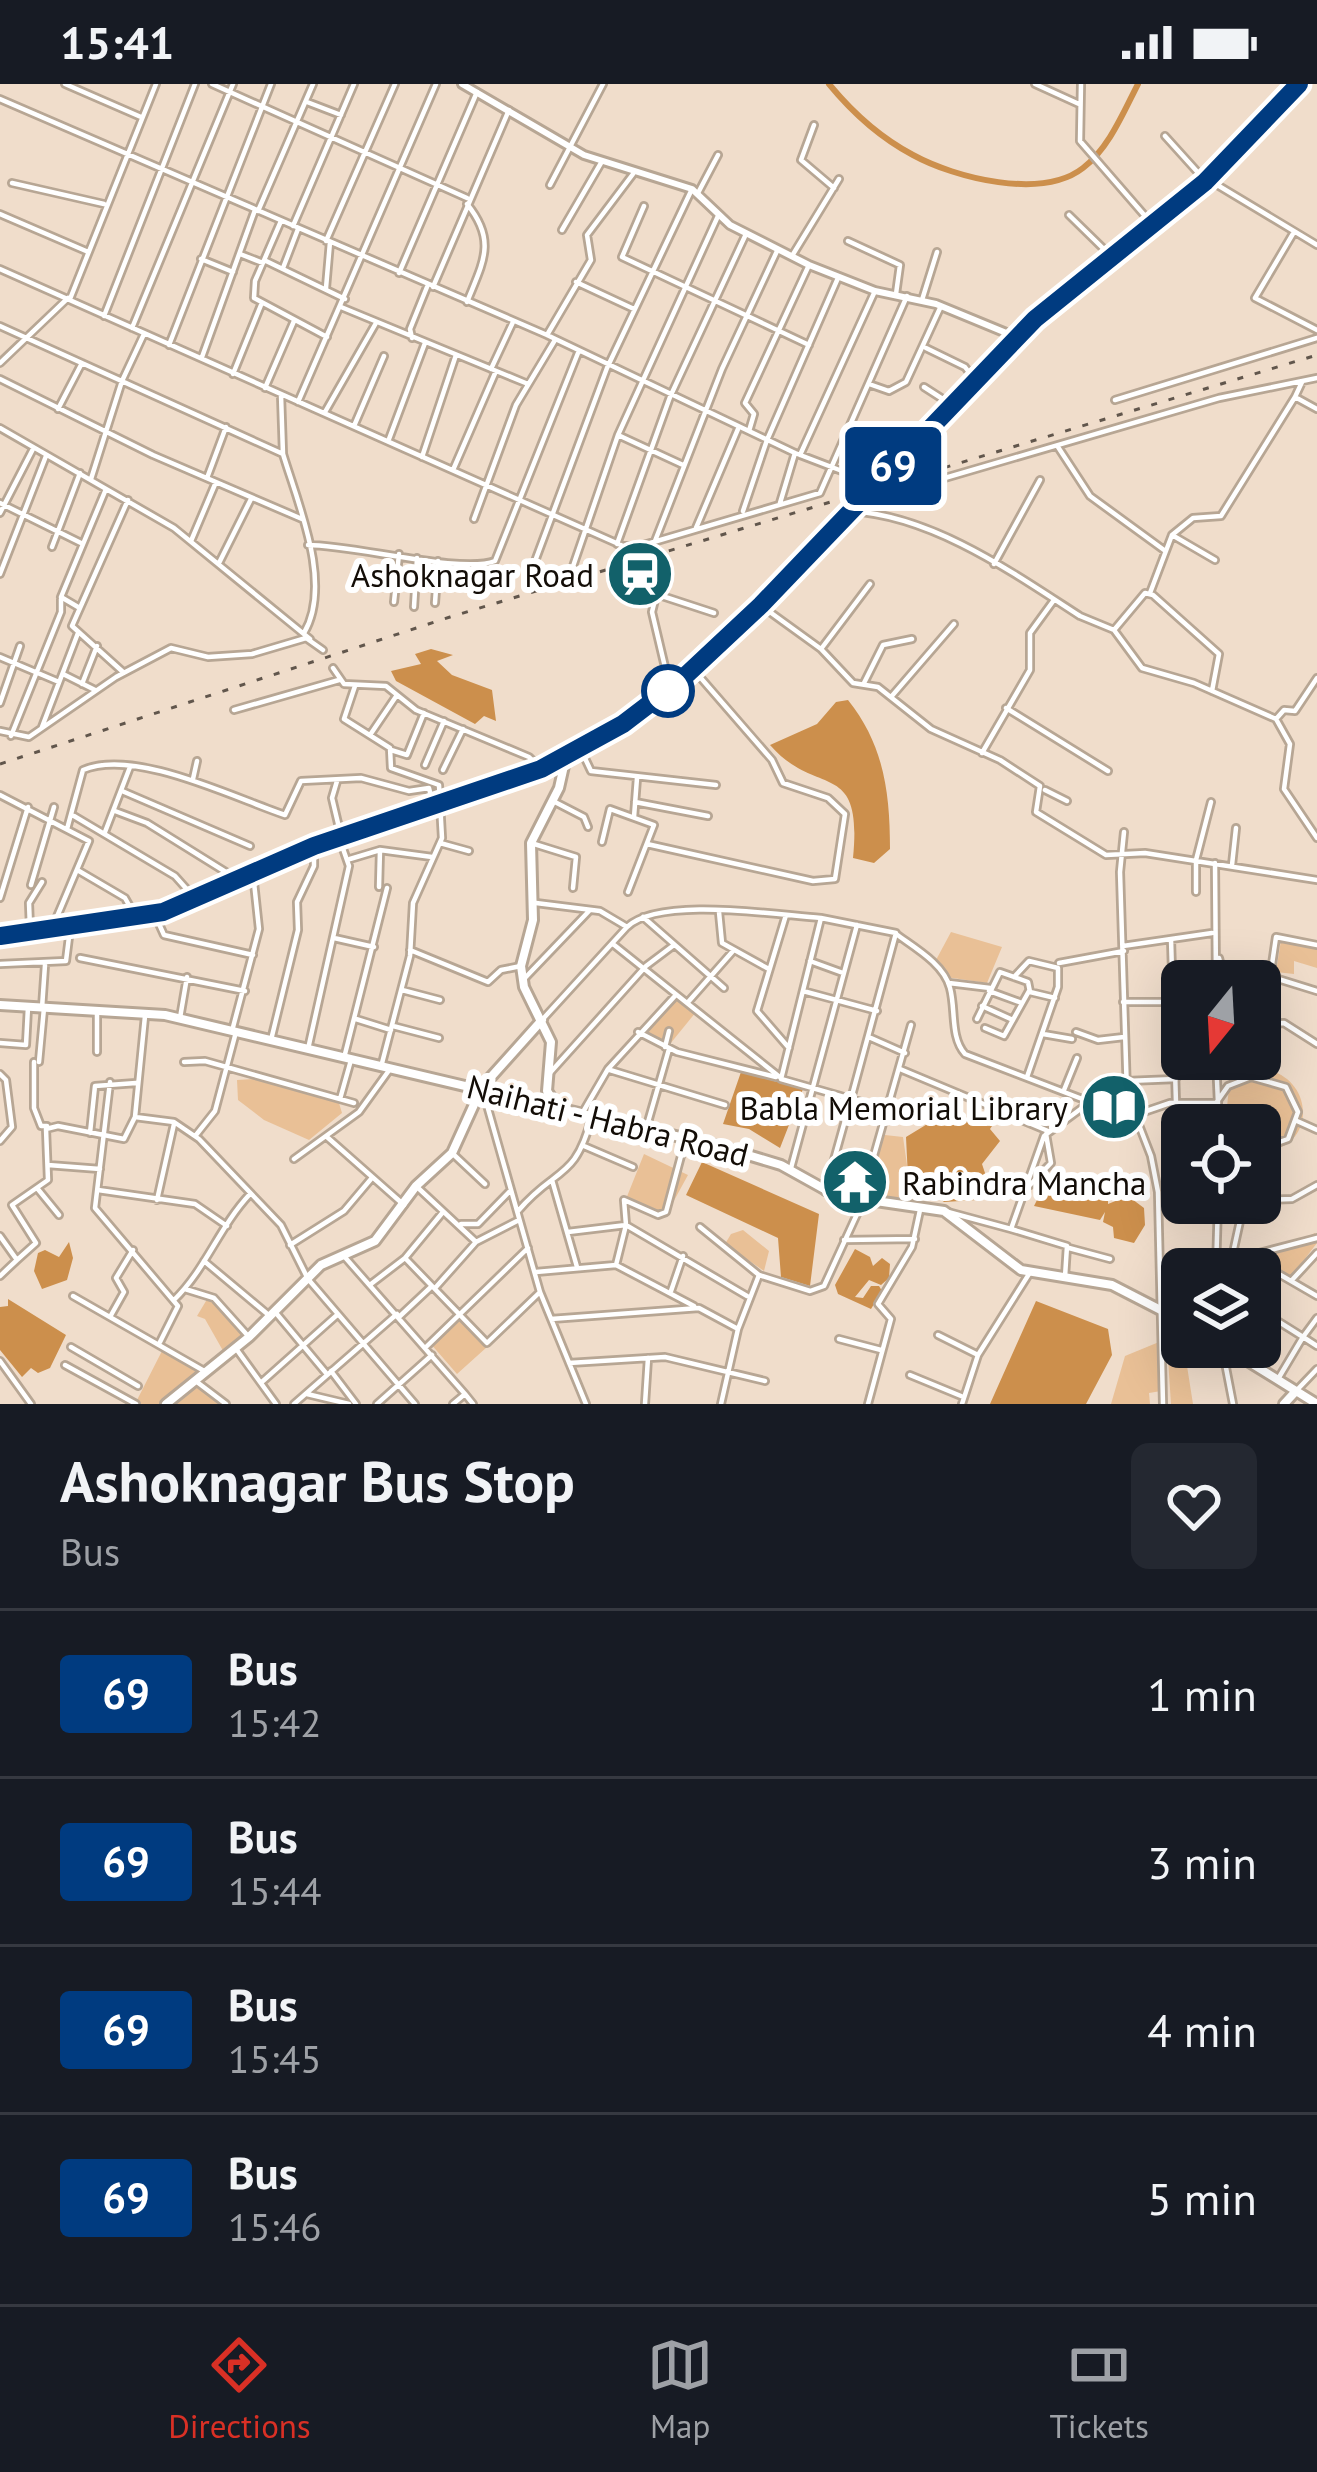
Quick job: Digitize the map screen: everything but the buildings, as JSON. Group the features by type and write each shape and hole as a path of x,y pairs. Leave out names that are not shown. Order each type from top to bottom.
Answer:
{"highway":[{"path":"0,936 155,915 314,846 544,768 580,749 693,669 761,605 1016,337 1207,180 1298,85"}],"main road":[{"path":"554,1103 547,1091 550,1042 522,982 521,966 534,903 531,844 562,781 566,758"},
{"path":"544,768 562,781"},
{"name":"Naihati - Habra Road","path":"0,1005 97,1008 180,1018 554,1103 790,1169 825,1192 944,1211 1029,1274"},
{"path":"169,1404 274,1315 321,1264 376,1241 416,1186 452,1153 482,1088 542,1020"},
{"path":"1029,1274 1112,1285 1159,1309"},
{"path":"1259,1368 1317,1404"},
{"path":"1284,1404 1296,1391"}],"street":[{"path":"65,84 141,118"},
{"path":"84,92 87,84"},
{"path":"0,363 69,298 156,84"},
{"path":"104,316 158,168 195,84"},
{"path":"212,84 231,88 367,150 466,200 488,240 467,302"},
{"path":"169,345 272,84"},
{"path":"201,359 256,211 313,84"},
{"path":"282,269 354,84"},
{"path":"325,290 328,242 395,84"},
{"path":"298,402 436,84"},
{"path":"462,84 568,148 601,163 695,191 718,216 809,265 875,291 940,306 1016,337"},
{"path":"550,184 603,84"},
{"path":"1035,84 1079,104"},
{"path":"1081,84 1077,131 1086,149 1152,224"},
{"path":"132,328 231,88"},
{"path":"399,273 477,92"},
{"path":"0,99 547,335 738,428 875,484"},
{"path":"306,101 340,115"},
{"path":"412,338 410,329 509,110"},
{"path":"814,125 801,160 834,188"},
{"path":"1166,136 1207,180 1317,245"},
{"path":"529,580 634,309 718,155"},
{"path":"562,230 601,163"},
{"path":"547,335 591,260 587,235 634,174"},
{"path":"792,256 839,179"},
{"path":"12,183 104,204"},
{"path":"644,206 621,254 809,344"},
{"path":"0,214 86,251"},
{"path":"1069,215 1111,256"},
{"path":"569,578 618,435 682,286 718,216"},
{"path":"281,221 253,289 261,304 327,337"},
{"path":"1294,232 1255,298 1317,334"},
{"path":"617,544 670,397 746,234"},
{"path":"848,241 900,265 896,294"},
{"path":"655,541 704,412 778,249"},
{"path":"922,300 937,252"},
{"path":"240,254 345,299"},
{"path":"201,259 233,272"},
{"path":"749,432 754,414 745,403 809,265"},
{"path":"0,269 617,544 655,541 820,493 907,296"},
{"path":"742,515 767,440 838,278"},
{"path":"576,282 634,309"},
{"path":"780,503 797,454 875,291"},
{"path":"233,374 261,304"},
{"path":"869,384 898,389 924,347 940,306"},
{"path":"341,308 528,384"},
{"path":"265,388 293,321"},
{"path":"453,470 513,322"},
{"path":"324,413 376,323"},
{"path":"0,326 284,454"},
{"path":"91,478 122,381 144,334"},
{"path":"1114,400 1317,334"},
{"path":"474,519 528,384 555,340"},
{"path":"388,441 425,343"},
{"path":"924,347 965,367 975,380"},
{"path":"308,545 438,562 495,561 578,353"},
{"path":"422,457 456,355"},
{"path":"354,426 384,356"},
{"path":"58,409 82,363"},
{"path":"854,507 1219,398 1317,378"},
{"path":"0,379 106,433 302,518"},
{"path":"1114,630 1150,593 1172,535 1192,518 1221,516 1302,382"},
{"path":"924,387 952,405"},
{"path":"281,395 284,454 308,545 314,608 307,636"},
{"path":"1295,397 1317,410"},
{"path":"0,428 191,541 322,650"},
{"path":"207,478 226,428"},
{"path":"696,528 738,428"},
{"path":"618,435 683,465"},
{"path":"0,513 34,447"},
{"path":"1058,447 1090,496 1163,550"},
{"path":"0,574 47,454"},
{"path":"52,547 80,473"},
{"path":"994,564 1040,480"},
{"path":"191,541 216,482"},
{"path":"11,736 106,488"},
{"path":"219,563 252,497"},
{"path":"122,672 72,626 128,500"},
{"path":"2,504 82,543"},
{"path":"854,507 895,516 1114,630 1142,668 1276,719 1290,744 1284,789 1317,838"},
{"path":"1172,535 1215,560"},
{"path":"394,602 399,554"},
{"path":"414,607 417,558"},
{"path":"435,603 438,562"},
{"path":"655,566 660,579 652,612 670,689"},
{"path":"821,649 870,584"},
{"path":"1150,593 1220,653 1212,691"},
{"path":"656,594 714,613"},
{"path":"61,599 78,607"},
{"path":"982,753 1030,670 1030,633 1054,599"},
{"path":"761,605 821,649 853,683 864,683 931,729 1067,801"},
{"path":"890,698 954,624"},
{"path":"42,728 78,633"},
{"path":"0,731 29,736 122,672 171,648 208,657 277,650 307,636"},
{"path":"864,683 884,645 912,639"},
{"path":"0,704 20,646"},
{"path":"82,684 97,646"},
{"path":"0,657 59,682"},
{"path":"333,668 339,680"},
{"path":"647,844 813,881 835,879 844,814 828,798 783,783 772,760 693,669"},
{"path":"62,674 95,690"},
{"path":"1276,719 1285,710 1297,710 1317,678"},
{"path":"234,710 339,680 355,686 382,685 424,713 532,758 544,768"},
{"path":"355,686 344,719 391,750 406,755 424,713"},
{"path":"370,735 397,694"},
{"path":"1005,707 1108,770"},
{"path":"425,765 444,721"},
{"path":"443,770 463,729"},
{"path":"580,749 591,771 716,785"},
{"path":"294,1159 365,1105 385,1068 410,950 413,903 440,843 435,782 391,768 391,750"},
{"path":"192,782 196,761"},
{"path":"67,829 86,767 130,766 285,815 298,783 362,778 409,791 429,788 437,804"},
{"path":"105,832 130,766"},
{"path":"634,817 637,778"},
{"path":"308,1049 349,860 332,798 337,781"},
{"path":"1041,788 1036,812 1096,851 1215,862 1317,880"},
{"path":"122,791 250,846"},
{"path":"0,795 88,841 50,931"},
{"path":"553,801 584,817 588,826"},
{"path":"635,802 708,816"},
{"path":"1196,892 1196,860 1211,802"},
{"path":"0,898 28,807"},
{"path":"31,885 54,807"},
{"path":"602,842 610,809 655,827 628,892"},
{"path":"115,811 147,823 237,879"},
{"path":"74,816 175,876 195,899"},
{"path":"1232,866 1236,828"},
{"path":"1124,832 1120,854 1124,1037 1127,1081 1158,1192 1163,1404"},
{"path":"440,843 469,851"},
{"path":"531,844 576,857 572,888"},
{"path":"271,1040 314,846"},
{"path":"349,860 380,850 432,857"},
{"path":"340,1099 384,888 380,850"},
{"path":"1215,862 1216,960"},
{"path":"76,869 125,898 136,920"},
{"path":"196,1135 210,1121 228,1069 259,929 253,872"},
{"path":"30,933 29,903 42,882"},
{"path":"534,903 607,913 627,927"},
{"path":"522,982 590,910"},
{"path":"719,912 719,938 733,951 769,969"},
{"path":"542,1020 627,927 642,917 719,912 821,918 896,933 931,959 949,983 960,1049 1135,1117"},
{"path":"155,915 164,934 253,955"},
{"path":"786,915 758,1018 789,1048"},
{"path":"642,917 724,988"},
{"path":"781,1078 821,918"},
{"path":"790,1169 857,925"},
{"path":"0,964 67,959 70,929"},
{"path":"1014,977 1029,961 1057,963 1215,932"},
{"path":"825,1192 896,933"},
{"path":"1273,960 1276,937 1317,945"},
{"path":"334,938 374,947"},
{"path":"1171,939 1173,960"},
{"path":"613,944 781,1078"},
{"path":"549,1074 674,945"},
{"path":"410,950 488,982 501,970 521,966"},
{"path":"689,1002 733,951"},
{"path":"1216,952 1219,960"},
{"path":"80,958 245,991"},
{"path":"810,961 843,973"},
{"path":"1027,1077 1054,998 1057,963"},
{"path":"46,964 34,1108 41,1126 128,1138 135,1117 146,1012"},
{"path":"977,1019 1000,972 1030,983 1004,1036 985,1028"},
{"path":"180,1018 187,977"},
{"path":"1281,981 1317,992"},
{"path":"949,983 990,990 1022,1004"},
{"path":"402,990 440,1000"},
{"path":"803,991 877,1011"},
{"path":"1029,991 1054,998"},
{"path":"518,1211 551,1179 570,1170 584,1146 588,1113 608,1069 674,997"},
{"path":"1124,1002 1161,1002"},
{"path":"0,1043 26,1045 28,1006"},
{"path":"982,1006 1013,1021"},
{"path":"97,1008 97,1052"},
{"path":"355,1019 440,1039"},
{"path":"1281,1023 1317,1043"},
{"path":"700,1227 759,1275 818,1292 862,1199 911,1025"},
{"path":"646,1130 669,1031"},
{"path":"638,1032 667,1048 886,1110"},
{"path":"1042,1034 1098,1040 1124,1037"},
{"path":"870,1038 905,1053"},
{"path":"1064,1090 1077,1058"},
{"path":"184,1062 205,1060 354,1103"},
{"path":"608,1069 725,1105"},
{"path":"900,1069 1047,1133"},
{"path":"0,1074 6,1079 12,1127 0,1141"},
{"path":"1127,1081 1161,1079"},
{"path":"1176,1080 1176,1103"},
{"path":"1216,1080 1216,1103"},
{"path":"1216,1103 1224,1090 1245,1080"},
{"path":"1262,1080 1286,1087 1296,1102 1297,1121 1281,1144"},
{"path":"110,1082 96,1211 174,1300 176,1316 160,1342"},
{"path":"90,1132 94,1086 136,1083"},
{"path":"482,1088 540,1292 583,1403"},
{"path":"1011,1229 1047,1133 1090,1102"},
{"path":"1135,1117 1144,1109 1176,1103 1216,1103"},
{"path":"135,1117 174,1122 196,1135 280,1225 308,1279 415,1404"},
{"path":"1297,1121 1317,1130"},
{"path":"157,1200 174,1122"},
{"path":"0,1276 36,1243 12,1205 48,1180 44,1133 52,1126"},
{"path":"1027,1187 1051,1163 1047,1133"},
{"path":"326,1135 404,1204"},
{"path":"616,1264 626,1225 624,1200 658,1215 665,1212 686,1138"},
{"path":"584,1146 633,1167"},
{"path":"452,1153 485,1184"},
{"path":"48,1165 100,1169"},
{"path":"290,1245 344,1211 371,1178"},
{"path":"551,1179 577,1267"},
{"path":"1281,1199 1317,1185"},
{"path":"416,1186 476,1242"},
{"path":"37,1188 59,1215"},
{"path":"98,1190 195,1204 226,1226"},
{"path":"459,1226 476,1225 511,1190"},
{"path":"174,1300 250,1194"},
{"path":"868,1404 891,1319 878,1304 915,1239 922,1204"},
{"path":"944,1211 1110,1258"},
{"path":"371,1284 405,1258 444,1212"},
{"path":"294,1404 433,1287 476,1242 519,1220"},
{"path":"476,1225 487,1236"},
{"path":"568,1232 626,1225 747,1296"},
{"path":"0,1236 17,1260"},
{"path":"1281,1249 1317,1238"},
{"path":"844,1240 915,1239"},
{"path":"0,1254 8,1247"},
{"path":"425,1348 528,1248"},
{"path":"1064,1277 1068,1248"},
{"path":"110,1317 124,1292 116,1278 133,1250"},
{"path":"1291,1281 1317,1253"},
{"path":"343,1255 473,1404"},
{"path":"670,1293 683,1256"},
{"path":"405,1258 480,1339 492,1342 540,1292"},
{"path":"204,1261 274,1315 329,1372 352,1404"},
{"path":"535,1272 616,1264 738,1329"},
{"path":"910,1375 962,1400 978,1355 1029,1274"},
{"path":"721,1404 747,1296 759,1275"},
{"path":"1281,1275 1317,1297"},
{"path":"185,1288 214,1298 249,1337"},
{"path":"74,1295 206,1372"},
{"path":"551,1319 698,1308"},
{"path":"263,1381 338,1315"},
{"path":"1278,1379 1317,1318"},
{"path":"1281,1323 1317,1346"},
{"path":"938,1335 978,1355"},
{"path":"839,1339 881,1350"},
{"path":"70,1347 138,1386"},
{"path":"236,1348 276,1404"},
{"path":"75,1371 84,1355"},
{"path":"377,1404 432,1355"},
{"path":"568,1363 648,1358 766,1381"},
{"path":"646,1404 648,1358"},
{"path":"0,1361 32,1404"},
{"path":"65,1365 136,1404"},
{"path":"1227,1368 1233,1404"},
{"path":"1296,1391 1317,1369"},
{"path":"195,1381 226,1404"},
{"path":"304,1394 352,1404"},
{"path":"453,1404 465,1394"}],"shaded area":[{"path":"431,649 453,655 437,661 452,675 492,690 496,721 484,716 475,724 396,681 391,671 421,664 415,654"},
{"path":"848,700 870,734 886,789 890,849 874,863 853,858 854,826 844,792 787,761 770,745 817,724 836,702"},
{"path":"951,932 1002,947 987,983 946,977 936,960"},
{"path":"1281,940 1317,948 1317,968 1294,961 1294,974 1281,973"},
{"path":"678,996 696,1012 670,1044 647,1033"},
{"path":"741,1072 803,1089 780,1148 749,1129 723,1124"},
{"path":"1281,1076 1293,1085 1303,1113 1292,1140 1281,1147 1281,1104 1227,1104 1229,1088 1243,1080 1281,1080"},
{"path":"254,1079 339,1103 342,1113 309,1140 264,1120 238,1100 237,1080"},
{"path":"946,1102 970,1118 996,1120 990,1129 1000,1141 982,1164 986,1176 977,1200 944,1202 924,1186 914,1187 908,1178 906,1137 929,1123 935,1104"},
{"path":"876,1134 903,1137 911,1193 895,1198 864,1193"},
{"path":"644,1154 688,1175 665,1217 626,1199"},
{"path":"702,1162 819,1214 810,1286 781,1277 778,1238 686,1195"},
{"path":"1082,1174 1108,1179 1108,1204 1128,1196 1144,1208 1145,1225 1134,1243 1114,1238 1113,1227 1103,1222 1105,1212 1100,1220 1034,1206 1045,1184 1047,1190 1062,1188 1081,1198"},
{"path":"743,1230 769,1251 764,1271 725,1244 731,1234"},
{"path":"1315,1233 1317,1243 1291,1277 1281,1271 1281,1250"},
{"path":"69,1242 73,1258 67,1280 42,1289 34,1271 38,1253 45,1250 59,1257"},
{"path":"855,1249 870,1257 873,1266 882,1258 890,1264 889,1278 881,1285 869,1280 855,1297 863,1298 871,1286 879,1286 882,1291 871,1309 838,1294 835,1285"},
{"path":"209,1296 249,1337 226,1356 205,1319 197,1316"},
{"path":"8,1299 66,1335 50,1368 38,1373 31,1368 22,1377 0,1350 0,1307 8,1306"},
{"path":"1036,1301 1108,1329 1112,1355 1086,1404 990,1404"},
{"path":"458,1316 487,1347 457,1374 430,1343"},
{"path":"1159,1342 1161,1391 1149,1393 1150,1404 1111,1404 1125,1356"},
{"path":"164,1347 206,1372 194,1383 224,1404 135,1404"},
{"path":"1169,1368 1187,1368 1193,1404 1171,1404"}],"waterway":[{"path":"829,84 868,124 913,155 974,178 1022,184 1066,178 1083,168 1108,140 1138,84"}],"railway":[{"path":"0,764 450,617 1317,355"}],"bus line":[{"name":"69","path":"0,936 146,918 367,826 541,769 623,724 682,679 761,605 1035,319 1205,182 1299,84"}],"place":[{"name":"Ashoknagar Road","path":"640,574"},
{"name":"Babla Memorial Library","path":"1114,1107"},
{"name":"Rabindra Mancha","path":"855,1182"}]}
